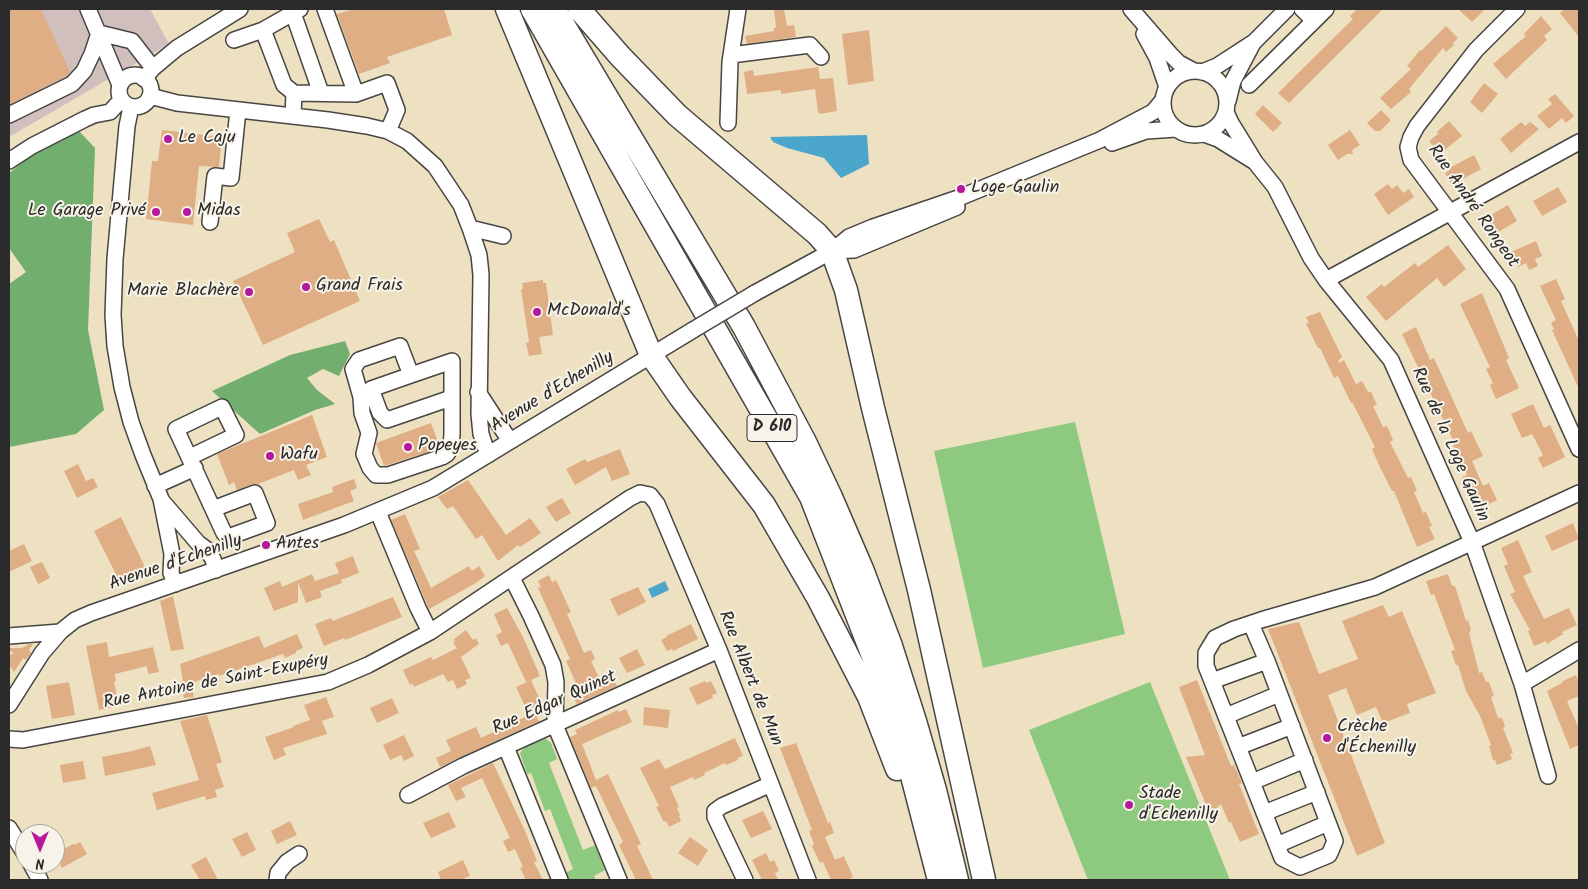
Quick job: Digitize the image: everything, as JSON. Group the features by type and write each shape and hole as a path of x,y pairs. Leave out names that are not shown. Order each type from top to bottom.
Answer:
{"highway":[{"path":"507,9 651,355 680,397 764,505 818,598 869,697 933,858"},
{"name":"D 610","path":"532,9 811,497 897,718 939,880"},
{"name":"D 610","path":"554,9 744,327 805,442 831,497 862,569 891,646 935,790 956,880"},
{"path":"579,9 620,56 677,114 817,234 832,250 846,290 873,408 919,590 984,880"}],"street":[{"path":"88,9 124,97 127,126 113,290 115,346 122,388 131,422 158,493 172,554 171,573 175,584"},
{"path":"9,161 32,146 84,120 110,112 124,97 129,77 148,73 177,48 240,9"},
{"path":"325,9 356,94"},
{"path":"728,122 731,55 738,9"},
{"path":"1131,9 1179,63 1217,79 1226,93 1227,106"},
{"path":"1131,9 1157,58 1165,94 1165,116 1176,129 1191,136 1214,130 1220,124 1233,81 1254,42"},
{"path":"1165,94 1179,76 1217,66 1254,42 1288,9"},
{"path":"1302,9 1314,21"},
{"path":"1249,85 1326,9"},
{"name":"Rue André Rongeot","path":"1517,9 1476,50 1416,126 1408,147 1412,160 1507,289 1579,449"},
{"path":"234,40 263,30 297,11 320,93"},
{"path":"263,30 284,85 294,93 356,94 387,83 397,110 388,131"},
{"path":"99,33 132,41 148,73 150,87 148,100 140,106 124,97"},
{"path":"9,115 72,84 84,71 99,33"},
{"path":"731,55 810,44 821,57"},
{"path":"293,116 294,93"},
{"name":"Avenue d'Echenilly","path":"9,705 42,653 60,632 75,620 344,526 433,488 651,355 832,250 850,237 961,197 1100,140 1153,112 1165,94"},
{"path":"150,96 177,104 293,116 367,126 388,131 406,141 435,166 456,198 470,228 479,255 481,276 478,386 482,434 488,455"},
{"name":"Rue de la Loge Gaulin","path":"1227,106 1231,123 1255,162 1275,187 1310,258 1391,360 1472,542 1522,684 1548,776"},
{"path":"210,222 215,176 231,178 238,110"},
{"path":"832,250 854,250 1128,136 1146,131 1176,129"},
{"name":"Rue de la Loge Gaulin","path":"1204,134 1218,139 1255,162"},
{"path":"1326,280 1452,213 1579,142"},
{"path":"470,228 504,236"},
{"path":"411,375 400,346 359,360 353,369 361,397 362,413 369,432 364,454 370,468 376,475 388,475 447,454 451,447 452,361 411,375 370,389 380,414 387,420 451,398"},
{"path":"452,378 478,386 510,441"},
{"path":"158,493 193,463 213,509"},
{"path":"158,493 198,543 206,549 213,560 216,570"},
{"name":"Rue Antoine de Saint-Exupéry","path":"9,740 23,740 328,682 376,661 430,632 630,498 640,493 650,495"},
{"path":"1251,624 1280,694 1335,841 1329,855 1300,867 1282,858 1206,666 1206,653 1215,638 1234,629 1251,624 1282,619 1375,587 1579,494"},
{"name":"Rue Albert de Mun","path":"650,495 657,504 719,650 808,880"},
{"path":"378,512 430,632"},
{"path":"172,554 182,544 198,543"},
{"path":"512,578 553,664 556,682 555,725 619,880"},
{"path":"9,636 60,632"},
{"name":"Rue Edgar Quinet","path":"408,795 463,766 719,650"},
{"path":"1522,684 1579,650"},
{"path":"1212,681 1267,661"},
{"path":"1226,716 1280,694"},
{"path":"1238,747 1292,726"},
{"path":"506,747 560,880"},
{"path":"1252,782 1305,760"},
{"path":"745,880 715,817 715,811 770,784"},
{"path":"1264,813 1317,792"},
{"path":"1277,845 1328,823"},
{"path":"277,880 278,873 287,862 299,854"}],"shaded area":[{"path":"9,9 150,9 169,44 9,137"}],"green space":[{"path":"79,131 95,148 88,330 104,410 76,434 9,447 9,284 26,272 9,248 9,173 32,155"},
{"path":"345,341 350,354 339,376 323,369 307,378 317,390 335,404 315,410 260,434 212,391 290,355"},
{"path":"1075,422 1125,634 983,668 934,451"},
{"name":"Stade d'Echenilly","path":"1150,682 1230,880 1088,880 1029,730"},
{"path":"546,739 551,743 557,759 549,763 583,850 595,845 605,870 594,876 596,880 566,880 563,874 573,869 550,809 545,811 531,773 527,774 520,753 524,748"}],"water":[{"path":"867,135 869,164 841,178 824,158 787,148 773,142 770,137"},
{"path":"665,581 669,590 652,598 648,589"}],"building":[{"path":"9,9 41,9 70,72 66,76 9,105"},
{"path":"354,9 444,9 452,35 387,57 390,63 359,74 337,14"},
{"path":"774,9 784,9 787,26 794,25 796,37 747,44 745,36 774,31 776,27"},
{"path":"1357,9 1383,9 1289,103 1278,93 1353,19 1350,16"},
{"path":"1458,9 1485,9 1472,22"},
{"path":"1565,9 1579,9 1579,37 1560,13"},
{"path":"1541,16 1552,29 1544,36 1547,40 1506,79 1493,64 1526,36 1524,34"},
{"path":"1446,26 1458,38 1453,43 1454,45 1446,52 1443,48 1409,89 1411,92 1391,109 1380,98 1411,69 1407,66 1420,50"},
{"path":"869,30 874,81 848,85 842,34"},
{"path":"818,67 820,79 833,78 837,111 820,114 818,112 815,89 781,94 781,90 747,94 744,72 753,70 754,76"},
{"path":"1484,83 1498,94 1482,113 1470,102"},
{"path":"1555,94 1574,116 1566,123 1562,118 1549,129 1537,116 1552,104 1548,99"},
{"path":"1263,105 1282,123 1273,132 1255,114"},
{"path":"1381,110 1391,120 1380,131 1375,131 1367,123"},
{"path":"1449,121 1462,136 1440,154 1429,141"},
{"path":"1521,122 1525,126 1530,122 1539,129 1511,153 1500,139"},
{"path":"162,130 222,137 219,167 199,166 193,225 146,219 152,161 158,161"},
{"path":"1350,130 1360,145 1352,150 1353,154 1347,154 1338,160 1328,145"},
{"path":"1474,155 1481,169 1451,183 1445,173 1450,170 1449,168"},
{"path":"1388,184 1392,189 1397,185 1403,193 1409,189 1414,197 1388,215 1374,194"},
{"path":"1558,187 1567,202 1542,216 1533,201"},
{"path":"1508,205 1517,221 1493,235 1484,219"},
{"name":"Grand Frais","path":"319,219 330,242 334,240 360,301 263,345 233,281 295,252 287,233"},
{"path":"1536,241 1542,256 1535,259 1538,266 1529,270 1526,263 1518,267 1511,252"},
{"path":"1448,245 1466,269 1444,287 1437,278 1386,321 1366,297 1382,284 1384,287 1415,263 1418,267"},
{"path":"1556,279 1565,299 1561,301 1579,341 1579,389 1552,330 1554,329 1551,323 1556,320 1540,286"},
{"name":"McDonald's","path":"543,280 543,283 546,283 553,335 539,337 542,354 529,356 526,343 529,342 521,289 523,289 522,283"},
{"path":"1482,293 1509,358 1506,360 1519,388 1496,399 1490,385 1493,383 1486,369 1490,367 1460,304"},
{"path":"1320,312 1342,357 1338,361 1339,363 1344,360 1356,384 1362,381 1368,392 1371,392 1377,405 1373,406 1383,427 1387,426 1393,440 1390,442 1408,478 1411,477 1417,491 1414,492 1423,513 1426,512 1432,526 1429,527 1435,539 1417,547 1394,491 1392,491 1372,449 1375,447 1338,376 1334,378 1306,324 1309,323 1306,317"},
{"path":"1416,327 1430,360 1434,358 1468,433 1471,431 1483,456 1472,461 1483,486 1489,483 1497,500 1487,505 1488,508 1478,513 1462,477 1467,475 1451,441 1453,440 1402,334"},
{"path":"1533,404 1544,428 1550,425 1565,457 1543,468 1538,458 1543,455 1532,434 1522,438 1511,414"},
{"name":"Wafu","path":"312,415 327,457 306,465 311,475 298,480 294,470 237,490 234,482 229,485 217,454"},
{"name":"Popeyes","path":"431,423 440,448 384,466 376,443"},
{"path":"620,449 630,474 612,481 606,467 575,485 566,469 585,459 587,462"},
{"path":"78,464 86,481 93,478 98,487 77,498 64,471"},
{"path":"354,479 357,488 350,491 354,501 303,520 298,504 333,492 332,487"},
{"path":"468,480 506,535 530,518 541,533 520,547 518,545 498,561 482,535 476,539 453,506 447,509 438,497"},
{"path":"562,498 571,513 556,522 546,507"},
{"path":"405,514 420,549 414,551 431,588 469,566 472,571 479,566 485,576 429,609 391,520"},
{"path":"121,517 145,567 119,580 94,531"},
{"path":"1573,523 1579,539 1552,551 1545,536"},
{"path":"1518,540 1532,572 1523,576 1544,619 1569,608 1577,625 1562,632 1563,634 1547,644 1546,641 1534,646 1528,631 1530,630 1510,594 1515,592 1504,566 1508,564 1501,548"},
{"path":"24,544 32,561 9,572 9,551"},
{"path":"353,556 359,573 341,580 342,583 320,591 322,597 306,603 298,582 298,602 274,611 264,588 280,581 282,587 312,574 315,581 339,573 335,563"},
{"path":"42,562 50,578 38,584 30,567"},
{"path":"1448,574 1452,586 1455,586 1466,621 1468,620 1471,630 1469,633 1479,673 1482,672 1486,682 1489,682 1494,696 1491,697 1498,718 1502,718 1505,726 1503,728 1513,753 1510,754 1512,759 1497,765 1495,760 1493,760 1489,746 1491,745 1480,716 1466,691 1458,665 1456,665 1451,651 1455,650 1434,594 1431,595 1426,581"},
{"path":"549,575 552,582 556,580 571,612 567,614 584,653 591,650 595,659 591,661 601,682 612,677 617,686 577,704 572,695 580,692 566,661 570,659 538,588 541,587 538,581"},
{"path":"638,587 646,602 618,616 610,599"},
{"path":"173,596 184,649 171,651 160,601"},
{"path":"393,597 402,617 345,640 344,638 324,646 315,624 331,618 333,621"},
{"path":"1383,605 1389,617 1402,611 1436,693 1407,704 1410,713 1383,723 1376,707 1357,715 1346,688 1328,695 1385,843 1357,856 1268,629 1299,622 1319,674 1358,659 1342,621"},
{"path":"507,608 523,637 540,676 526,682 508,643 501,646 496,635 502,632 494,614"},
{"path":"691,624 698,639 673,651 672,649 667,651 661,640"},
{"path":"466,630 473,640 476,638 479,644 461,657 471,678 465,680 467,684 457,689 453,680 448,682 443,674 414,687 412,683 410,685 403,670 431,657 433,660 457,648 453,643 455,642 454,639"},
{"path":"297,634 303,648 296,651 296,653 285,658 283,654 219,676 219,674 191,683 194,697 184,698 180,681 183,681 180,664 259,636 264,648"},
{"path":"107,642 109,657 153,647 159,672 148,674 147,666 115,674 116,681 114,682 119,706 99,710 86,646"},
{"path":"33,644 29,650 31,653 26,660 23,658 14,672 9,665 9,656 14,653 9,648 22,648"},
{"path":"637,649 645,665 627,673 619,658"},
{"path":"1576,675 1579,683 1579,696 1567,701 1579,729 1579,745 1570,749 1547,691"},
{"path":"531,680 544,709 535,713 539,721 440,767 436,758 451,751 446,740 476,727 481,738 529,715 516,687"},
{"path":"1197,680 1231,766 1234,765 1242,783 1239,784 1259,834 1240,842 1221,804 1210,814 1186,757 1205,755 1179,687"},
{"path":"705,681 706,683 711,681 717,693 712,695 713,698 697,705 689,688"},
{"path":"69,682 75,715 52,719 46,686"},
{"path":"326,697 334,717 322,721 327,734 283,748 286,755 274,760 265,737 310,720 304,705"},
{"path":"392,698 399,713 377,723 370,708"},
{"path":"644,707 670,710 668,728 643,725"},
{"path":"626,709 632,722 582,744 596,780 608,774 641,844 637,846 653,880 636,880 619,845 623,842 596,786 591,788 570,737 577,734 575,730 618,710 619,712"},
{"path":"207,715 222,762 216,764 224,787 215,790 217,797 206,800 205,796 157,810 152,793 199,780 180,721"},
{"path":"404,735 414,756 404,761 401,755 390,760 383,745"},
{"path":"735,738 743,756 737,758 738,760 726,765 725,763 694,780 693,777 670,787 679,807 677,808 681,821 669,827 656,807 659,806 640,768 659,759 665,769"},
{"path":"796,743 828,823 830,822 834,833 825,837 835,860 844,856 853,877 847,880 831,880 823,862 820,863 812,846 814,844 809,831 812,830 780,748"},
{"path":"150,746 156,765 105,776 102,757"},
{"path":"83,761 86,779 63,783 60,765"},
{"path":"493,763 525,831 537,861 534,862 543,880 526,880 520,868 523,867 515,849 508,852 503,841 510,838 482,778 461,788 466,797 456,801 448,785"},
{"path":"763,811 772,829 751,838 742,820"},
{"path":"449,812 456,827 431,838 423,823"},
{"path":"290,821 297,835 277,844 271,831"},
{"path":"247,832 256,850 242,857 232,839"},
{"path":"690,837 708,850 698,866 678,853"},
{"path":"80,842 87,854 65,866 65,848"},
{"path":"766,853 770,862 774,860 779,871 775,873 778,880 762,880 752,860"},
{"path":"206,857 218,880 200,880 191,865"},
{"path":"463,860 470,876 460,880 441,880 438,872"}],"place":[{"name":"Le Caju","path":"168,139"},
{"name":"Loge Gaulin","path":"961,189"},
{"name":"Le Garage Privé","path":"156,212"},
{"name":"Midas","path":"187,212"},
{"name":"Grand Frais","path":"306,287"},
{"name":"Marie Blachère","path":"249,292"},
{"name":"McDonald's","path":"537,312"},
{"name":"Popeyes","path":"408,447"},
{"name":"Wafu","path":"270,456"},
{"name":"Antes","path":"266,545"},
{"name":"Crèche d'Échenilly","path":"1327,738"},
{"name":"Stade d'Echenilly","path":"1129,805"}]}
